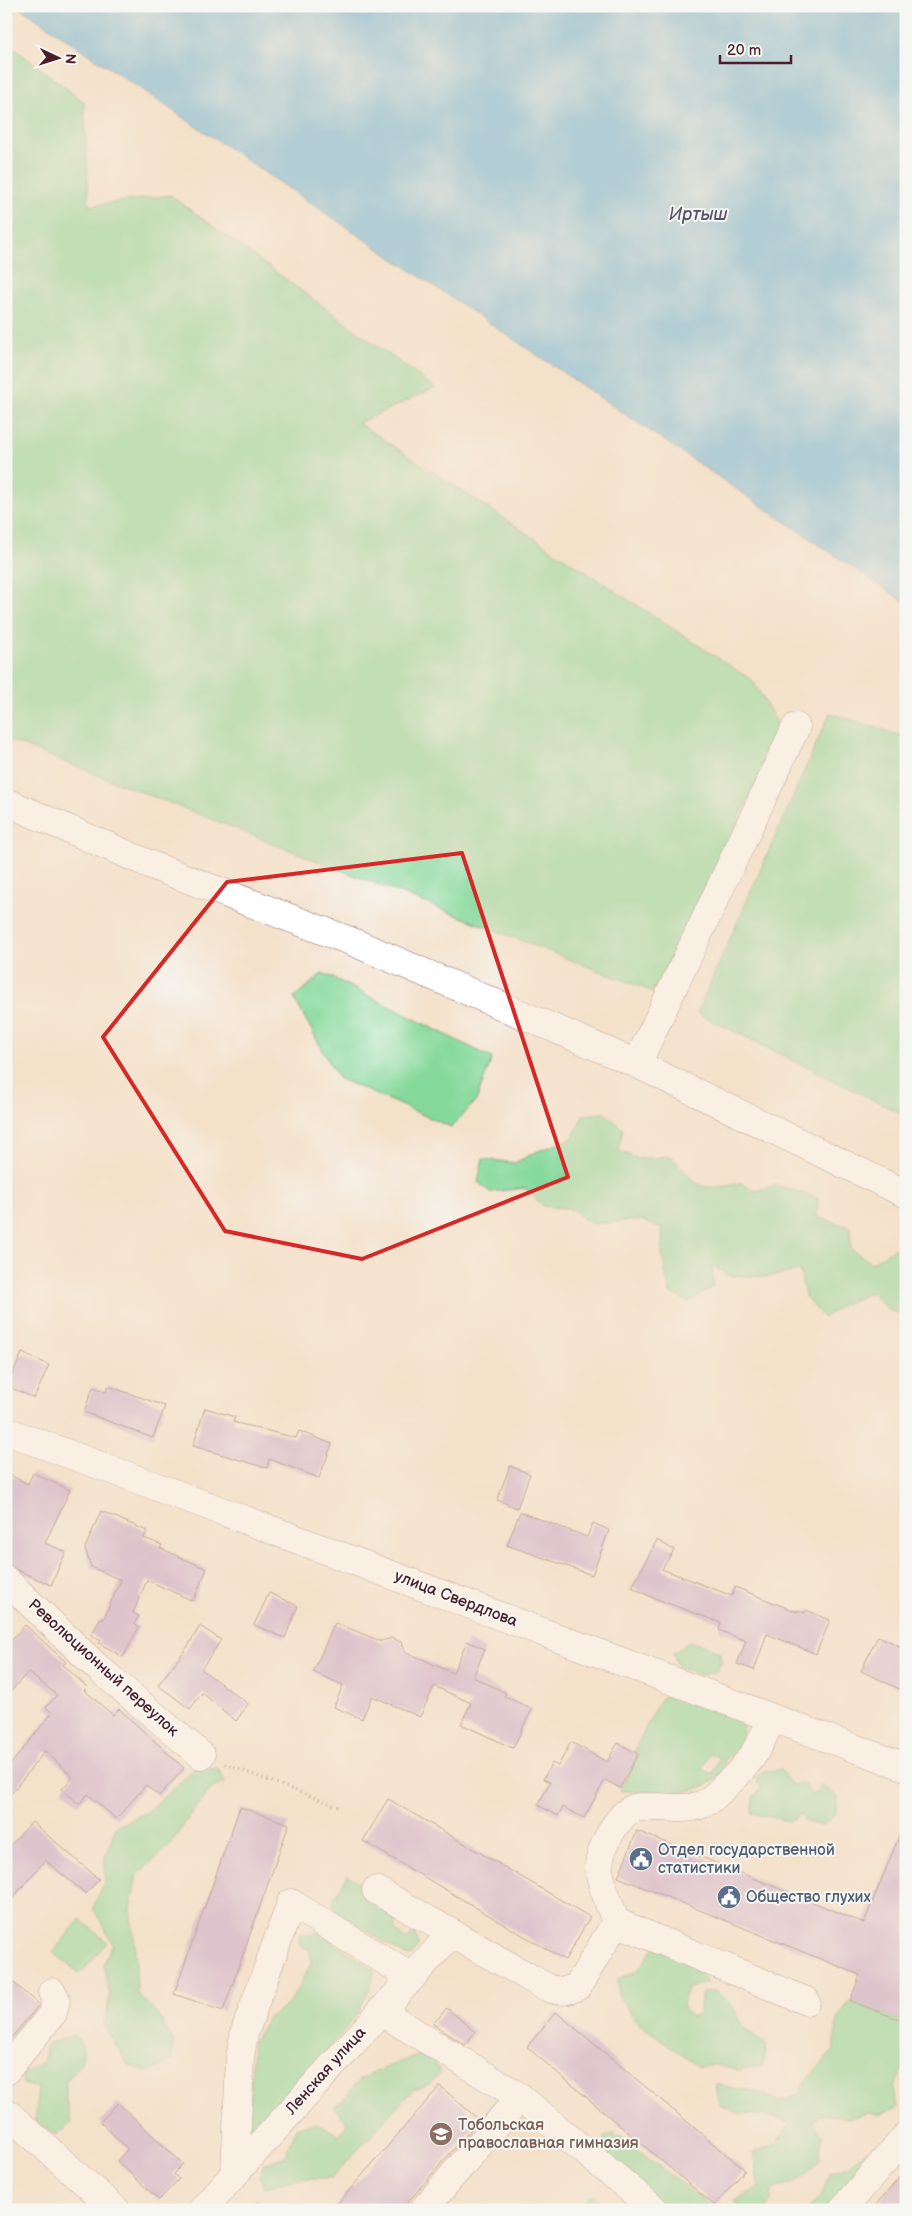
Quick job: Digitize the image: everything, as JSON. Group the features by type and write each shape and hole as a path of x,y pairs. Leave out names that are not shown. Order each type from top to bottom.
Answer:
{"street":[{"path":"637,1064 796,727"},
{"path":"6,802 156,867 353,942 637,1064 906,1194"},
{"name":"улица Свердлова","path":"6,1431 772,1719 906,1767"},
{"name":"Революционный переулок","path":"6,1580 98,1668 201,1755"},
{"path":"376,1890 548,1988 568,1992 578,1986 616,1922 599,1868 601,1852 619,1818 627,1810 637,1807 684,1807 698,1806 708,1802 744,1769 756,1753 772,1719"},
{"path":"235,2174 240,2058 244,2034 291,1903 412,1977"},
{"path":"616,1922 806,2001"},
{"name":"Ленская улица","path":"202,2210 451,1934"},
{"path":"6,2071 53,2014 56,1999 52,1992"},
{"path":"380,2011 520,2097 656,2210"},
{"path":"423,2210 520,2097"},
{"path":"6,2112 116,2210"},
{"path":"842,2210 906,2136"}],"path":[{"path":"201,1755 339,1807"}],"highlighted area":[{"path":"462,853 568,1177 362,1259 225,1231 103,1037 227,882"}],"green space":[{"path":"6,42 84,102 89,206 170,195 435,388 358,423 753,681 782,732 653,992 6,739"},
{"path":"830,713 906,737 906,1116 697,1013"},
{"path":"323,973 492,1058 476,1101 451,1127 338,1078 294,998"},
{"path":"605,1113 623,1129 618,1150 638,1159 671,1156 694,1181 707,1187 741,1183 755,1191 776,1185 818,1198 817,1217 850,1227 851,1249 872,1263 894,1248 906,1256 906,1315 888,1310 872,1292 840,1306 824,1318 805,1296 800,1271 765,1277 727,1275 712,1265 713,1287 689,1302 670,1293 662,1256 662,1229 641,1220 591,1224 572,1209 543,1206 525,1188 490,1192 478,1182 483,1159 515,1163 538,1151 572,1139 583,1115"},
{"path":"689,1642 707,1646 720,1653 721,1662 717,1671 701,1675 678,1666 673,1653"},
{"path":"668,1694 742,1719 743,1729 740,1742 733,1755 726,1757 722,1772 714,1781 703,1787 689,1791 660,1793 620,1791 638,1754 634,1751 660,1699","holes":["710,1753 720,1758 712,1774 702,1769"]},
{"path":"195,1768 218,1769 225,1783 212,1788 196,1807 169,1846 137,1875 130,1909 135,1944 137,1993 159,2016 173,2040 172,2060 150,2072 128,2065 104,2026 110,1996 103,1965 113,1944 93,1908 105,1881 105,1857 116,1827 149,1811"},
{"path":"781,1770 791,1785 803,1783 812,1796 821,1785 838,1797 835,1814 823,1826 806,1822 801,1814 789,1821 752,1813 753,1797 761,1788 755,1778 764,1771"},
{"path":"348,1875 403,1911 395,1921 395,1931 407,1940 415,1931 419,1945 412,1955 407,1957 335,1910 333,1900"},
{"path":"80,1919 107,1942 80,1974 53,1952"},
{"path":"320,1933 374,1970 371,1986 359,2011 291,2097 248,2140 253,2043 268,2018 289,2004 312,1962 310,1950 300,1946 299,1934"},
{"path":"655,1947 695,1967 707,1982 688,1988 682,2005 690,2017 698,2013 703,1992 717,1992 733,2007 742,2026 767,2045 763,2065 738,2070 715,2065 699,2067 638,2023 618,1995 618,1979 637,1971"},
{"path":"850,2001 906,2022 906,2071 902,2070 894,2088 897,2108 879,2115 868,2113 849,2118 819,2115 813,2121 822,2135 819,2160 802,2179 772,2190 771,2202 765,2210 740,2210 735,2200 759,2187 753,2153 776,2143 791,2124 778,2118 739,2113 719,2105 716,2083 736,2089 751,2090 780,2101 801,2094 805,2081 834,2050 837,2019"},
{"path":"74,2035 82,2047 83,2053 80,2064 66,2080 66,2101 71,2123 56,2135 35,2121 38,2088 23,2084 22,2074 44,2061 47,2044"},
{"path":"416,2055 432,2059 440,2070 436,2078 426,2085 413,2089 332,2178 300,2178 265,2187 259,2176 264,2164 286,2156 296,2128 315,2122 338,2135 348,2124 334,2107 346,2097 360,2079"},
{"path":"616,2132 614,2138 620,2137 712,2207 712,2210 674,2210 672,2207 663,2207 628,2169 612,2164 603,2138"},
{"path":"866,2150 879,2154 832,2210 807,2210 821,2197 830,2172 848,2167"},
{"path":"591,2195 609,2210 579,2210"},
{"path":"258,2200 264,2210 240,2210 243,2209"}],"water":[{"name":"Иртыш","path":"17,6 906,6 906,603"}],"building":[{"path":"22,1353 49,1365 34,1398 7,1386"},
{"path":"108,1386 165,1406 153,1438 84,1412 93,1387 106,1392"},
{"path":"205,1408 235,1417 233,1422 296,1438 299,1431 332,1444 319,1478 269,1459 267,1468 193,1446"},
{"path":"510,1466 530,1474 517,1508 497,1500"},
{"path":"6,1473 28,1484 33,1473 70,1490 45,1543 66,1552 51,1585 6,1565"},
{"path":"101,1511 147,1531 144,1538 162,1545 160,1548 207,1569 193,1601 147,1580 133,1613 139,1616 134,1624 139,1627 123,1657 99,1643 101,1641 91,1635 101,1618 103,1620 121,1580 91,1567 85,1548"},
{"path":"520,1512 587,1537 593,1523 609,1530 592,1575 507,1545"},
{"path":"657,1540 674,1550 662,1569 732,1596 735,1587 797,1612 798,1610 805,1613 806,1610 830,1620 816,1654 767,1634 754,1670 737,1664 746,1641 719,1630 721,1623 651,1597 632,1587"},
{"path":"269,1593 298,1606 285,1638 254,1625"},
{"path":"335,1623 381,1641 392,1638 401,1642 406,1652 453,1673 467,1641 485,1649 473,1677 506,1693 504,1696 532,1709 513,1748 461,1724 471,1703 434,1686 420,1717 372,1696 362,1719 334,1707 343,1685 313,1672"},
{"path":"25,1625 66,1662 63,1665 87,1687 84,1690 113,1715 119,1709 184,1768 159,1796 146,1785 116,1819 88,1794 79,1804 62,1789 73,1777 45,1751 6,1800 6,1770 52,1713 46,1707 57,1695 28,1672 6,1697 6,1646"},
{"path":"200,1626 221,1640 201,1669 248,1704 236,1721 202,1693 190,1709 158,1685 188,1646"},
{"path":"878,1636 906,1649 906,1692 861,1671"},
{"path":"571,1742 607,1762 618,1743 638,1754 620,1788 605,1780 584,1818 563,1807 558,1816 538,1805 550,1782 543,1779 552,1763 558,1766"},
{"path":"388,1799 590,1917 565,1960 363,1841"},
{"path":"240,1807 289,1824 223,2011 174,1994"},
{"path":"32,1822 99,1879 86,1894 45,1860 6,1906 6,1850"},
{"path":"905,1822 906,2022 850,2001 860,1975 618,1877 637,1831 864,1923"},
{"path":"6,1976 39,2005 6,2044"},
{"path":"447,2008 475,2032 465,2045 433,2024"},
{"path":"556,2012 745,2170 715,2206 527,2047"},
{"path":"440,2086 479,2120 401,2210 332,2210"},
{"path":"118,2103 183,2164 173,2174 179,2179 159,2200 117,2161 128,2149 100,2122"},
{"path":"906,2170 906,2210 871,2210 886,2193"}],"place":[{"name":"Отдел государственной статистики","path":"641,1859"},
{"name":"Общество глухих","path":"729,1897"},
{"name":"Тобольская православная гимназия","path":"441,2134"}]}
